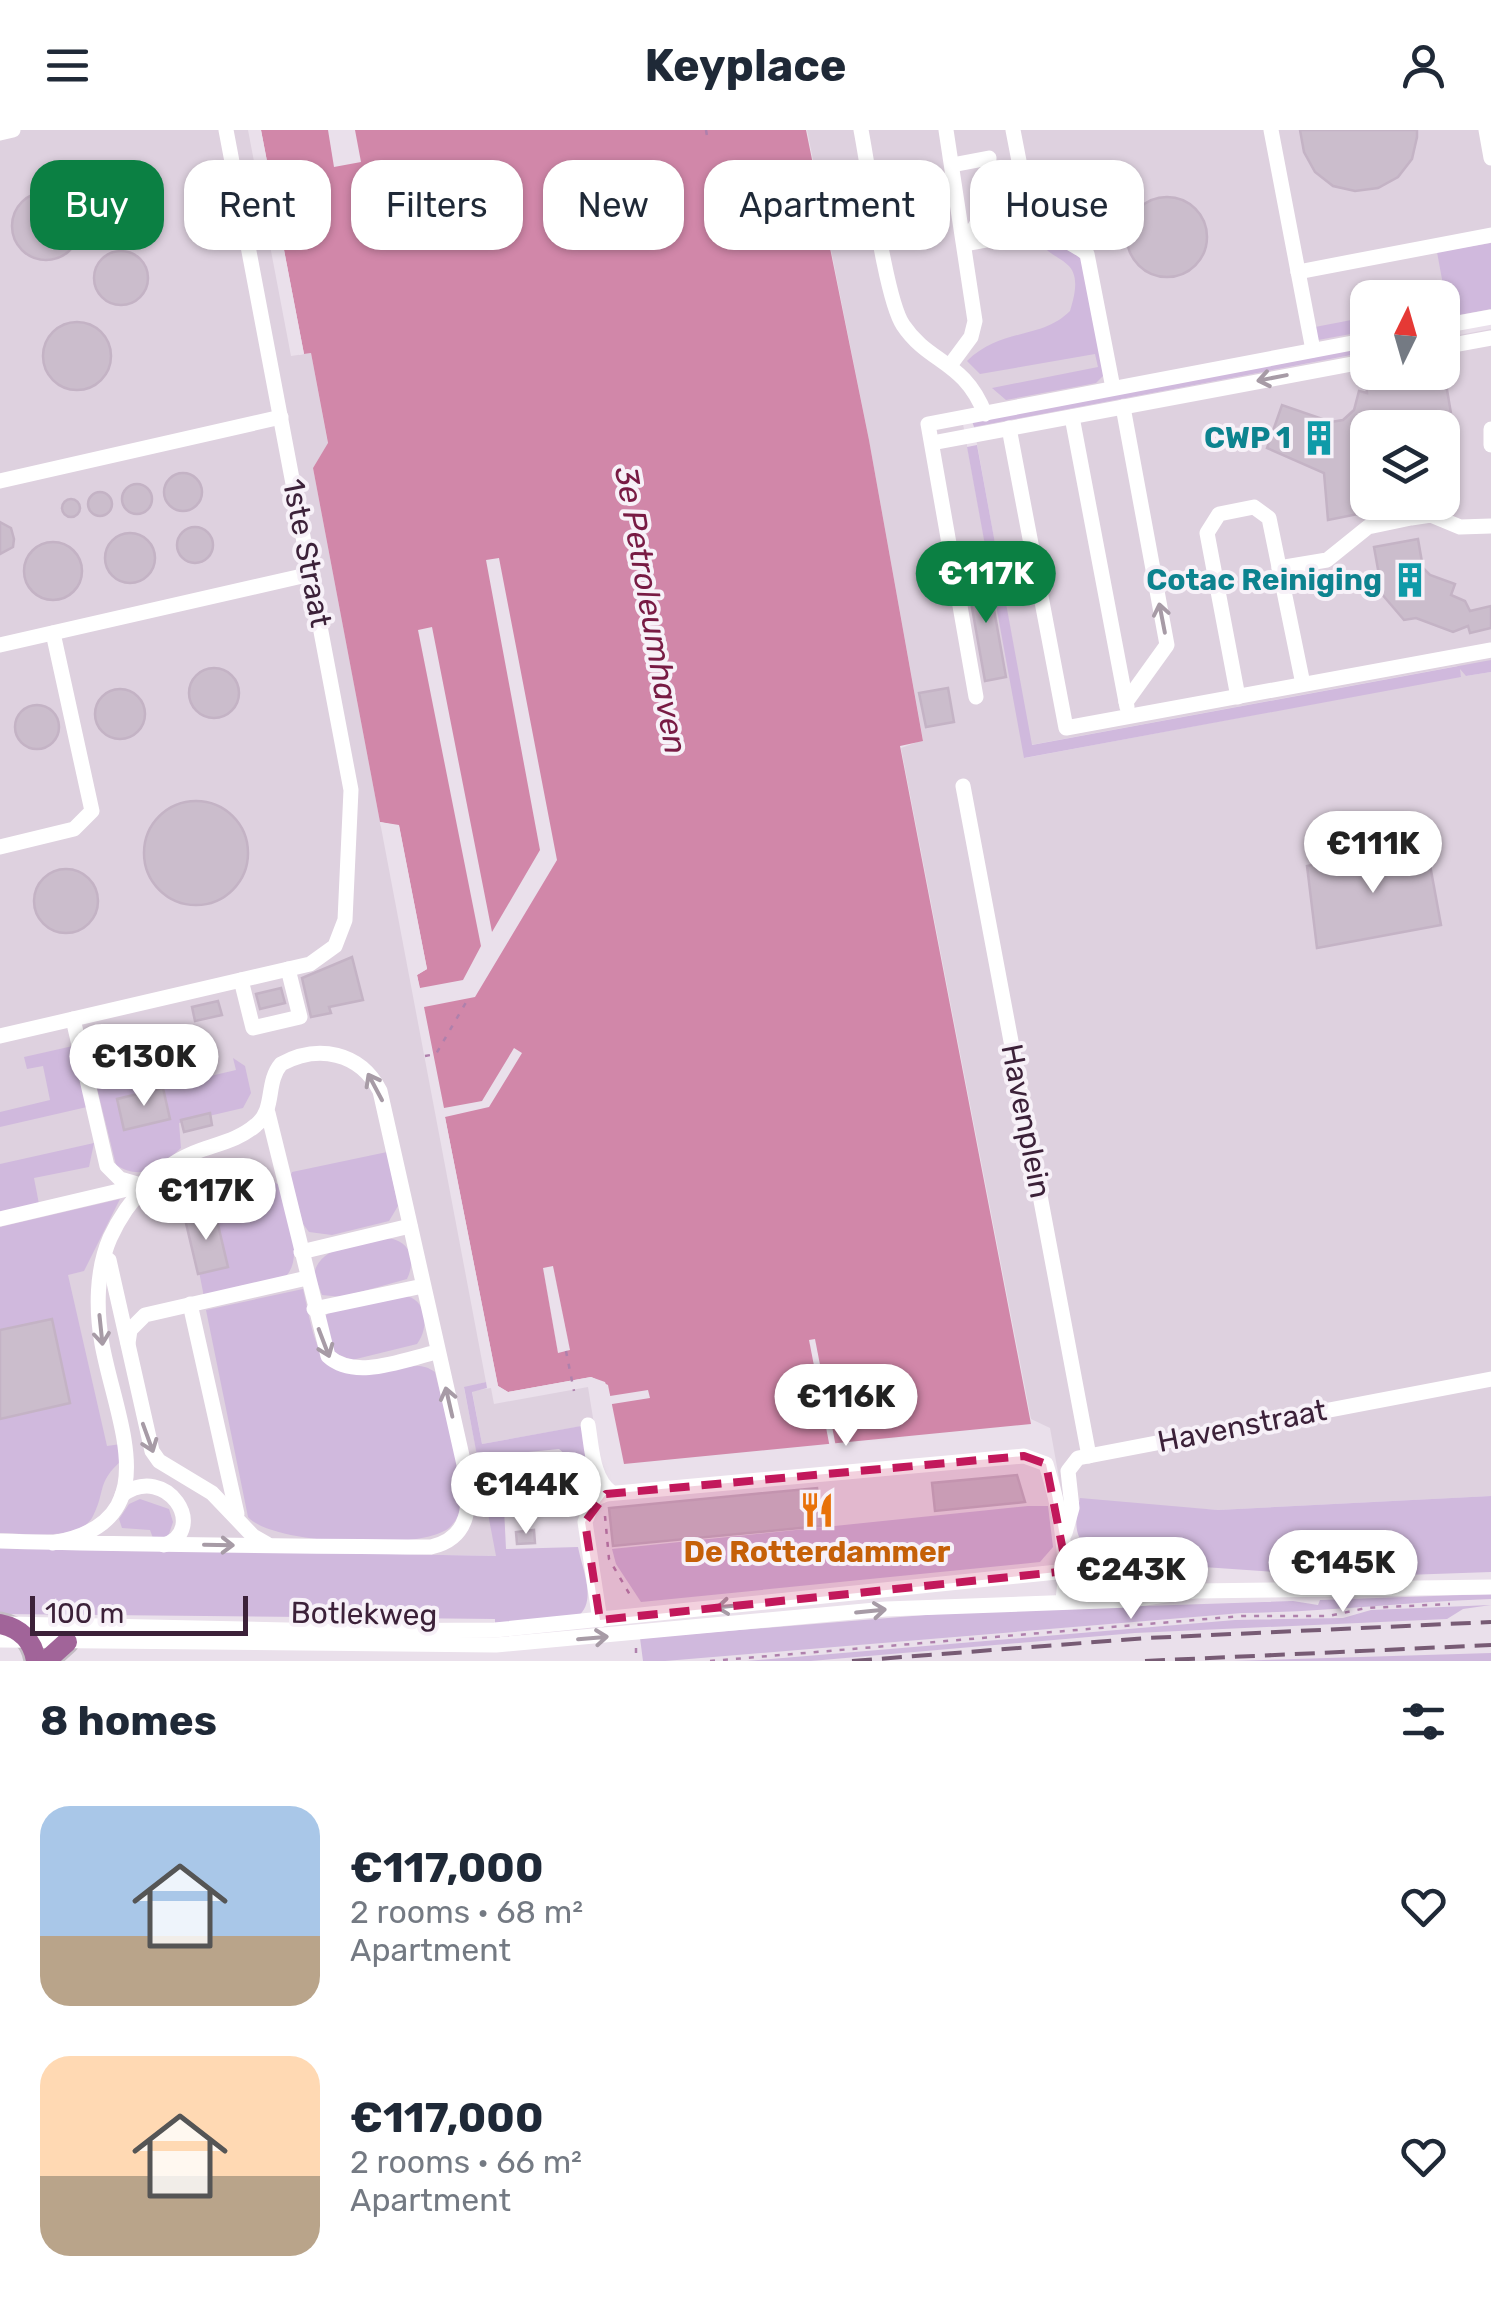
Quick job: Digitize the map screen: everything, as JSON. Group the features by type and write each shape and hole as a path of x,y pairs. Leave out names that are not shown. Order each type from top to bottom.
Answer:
{"main road":[{"name":"Botlekweg","path":"0,1624 15,1627 34,1652"},
{"path":"46,1661 67,1642"}],"street":[{"path":"0,133 13,130"},
{"name":"1ste Straat","path":"226,130 352,802 345,920 335,946 310,964 288,969"},
{"path":"861,130 895,309 913,336 968,380 985,414"},
{"path":"946,130 975,321 971,337 951,364"},
{"path":"1014,130 1018,160"},
{"path":"1270,130 1313,350"},
{"path":"1486,130 1491,158"},
{"path":"952,164 989,158 986,208 965,244"},
{"path":"965,244 1042,232 1074,243 1087,254 1113,388"},
{"path":"1298,272 1491,235"},
{"path":"1460,323 1491,317"},
{"path":"1460,344 1491,338"},
{"path":"976,697 928,424 1350,343"},
{"path":"932,443 1350,363"},
{"path":"1122,407 1168,645 1128,709"},
{"path":"0,481 281,417"},
{"path":"1072,417 1128,709"},
{"path":"1009,428 1066,728 1128,709 1238,697 1491,650"},
{"path":"1491,429 1491,445"},
{"path":"1238,697 1208,524 1219,514 1261,508 1269,518 1304,684"},
{"path":"1280,568 1327,560 1368,527 1411,518 1431,515 1460,526 1491,526"},
{"path":"0,645 310,574"},
{"path":"0,847 74,830 92,810 53,633"},
{"name":"Havenplein","path":"963,786 1089,1456"},
{"path":"0,1036 288,969 300,1017 253,1028 242,980"},
{"path":"73,1019 107,1166 120,1178 144,1186"},
{"path":"0,1542 431,1547 443,1544 460,1530 469,1511 469,1491 380,1091 363,1068 334,1054 296,1056 274,1072 268,1113 323,1346 337,1364 362,1368 437,1352"},
{"path":"0,1219 144,1186 196,1152 232,1140 268,1113"},
{"path":"52,1542 80,1538 97,1530 122,1496 128,1458 102,1342 99,1275 109,1241 144,1186"},
{"path":"301,1252 410,1226"},
{"path":"109,1241 110,1274 152,1452 159,1461 220,1499 253,1536 273,1546"},
{"path":"128,1356 135,1322 159,1310 307,1278"},
{"path":"314,1309 423,1286"},
{"path":"190,1304 238,1518"},
{"name":"Havenstraat","path":"1089,1456 1491,1378"},
{"path":"588,1425 597,1472 607,1494"},
{"path":"520,1496 607,1494 1024,1456 1046,1464 1063,1539 1067,1571 1063,1600"},
{"path":"1063,1539 1072,1508 1068,1471 1078,1458 1089,1456"},
{"path":"122,1496 144,1486 172,1494 179,1502 182,1528 176,1538 164,1544"},
{"path":"600,1620 585,1522 586,1510 607,1494"},
{"name":"Botlekweg","path":"0,1624 496,1638 634,1616 1067,1571 1194,1591"},
{"path":"1194,1591 1491,1587"},
{"name":"Botlekweg","path":"0,1640 34,1652 67,1642 636,1634 886,1609 1130,1600 1194,1591"}],"path":[{"path":"706,130 707,136"},
{"path":"425,1056 436,1054 468,998"},
{"path":"566,1351 574,1391"},
{"path":"607,1494 609,1560 630,1590 634,1616"},
{"path":"710,1661 1242,1616 1336,1616 1366,1608 1452,1604"},
{"path":"636,1634 636,1661"}],"highlighted area":[{"path":"1024,1456 1046,1464 1067,1571 600,1620 585,1522 606,1494"}],"shaded area":[{"path":"0,130 248,130 254,160 184,160 184,250 271,250 291,356 311,353 328,444 313,468 486,1382 464,1388 497,1556 0,1547"},
{"path":"807,130 1491,130 1491,321 1460,327 1460,280 1350,280 1350,348 963,424 1025,758 1461,676 1457,666 1031,745 974,427 1350,355 1350,390 1460,390 1460,335 1491,329 1491,660 1466,676 1491,672 1491,1496 1218,1510 1063,1500 1050,1428 1031,1419 901,748 923,740 831,250 950,250 950,160 813,160"},
{"path":"1491,243 1491,309 1460,315 1460,280 1442,280 1437,252"},
{"path":"1047,250 1071,250 1080,255 1104,375 1096,383 1006,400 992,388 1098,367 1095,354 980,374 967,361 994,343 1047,326 1070,311 1075,280 1067,264"},
{"path":"1350,320 1350,334 1318,340 1315,327"},
{"path":"1350,348 1350,355 974,427 972,421"},
{"path":"977,445 1032,745 1491,660 1491,672 1466,676 1460,669 1461,677 1024,758 967,447"},
{"path":"73,1046 87,1107 0,1127 0,1112 50,1100 43,1066 27,1069 24,1057"},
{"path":"233,1058 245,1066 251,1093 243,1108 179,1123 181,1148 151,1170 135,1172 116,1165 96,1084 180,1065 185,1082 236,1070"},
{"path":"94,1143 89,1167 34,1178 39,1204 0,1213 0,1164"},
{"path":"387,1152 398,1206 389,1221 332,1235 309,1232 303,1224 292,1172"},
{"path":"264,1176 279,1185 294,1249 290,1271 282,1280 204,1297 185,1200 200,1189"},
{"path":"120,1199 84,1271 68,1275 107,1446 121,1444 122,1460 105,1481 93,1516 77,1530 0,1533 0,1227"},
{"path":"385,1238 400,1242 409,1251 407,1279 342,1297 322,1295 314,1274 324,1257 342,1247"},
{"path":"303,1289 319,1348 337,1368 371,1373 417,1366 435,1372 463,1485 459,1513 449,1528 409,1540 347,1542 286,1534 248,1517 206,1310"},
{"path":"403,1295 417,1302 424,1314 424,1329 417,1344 352,1360 332,1352 324,1318 329,1312"},
{"path":"486,1382 487,1388 472,1392 482,1444 581,1426 589,1466 581,1468 559,1449 488,1456 518,1487 519,1506 504,1508 506,1549 578,1547 588,1594 577,1617 495,1623 495,1619 0,1614 0,1547 496,1556 464,1387"},
{"path":"588,1387 594,1424 482,1444 472,1391 491,1388 494,1404"},
{"path":"1491,1496 1491,1572 1348,1577 1102,1560 1086,1547 1077,1526 1080,1498 1218,1510"},
{"path":"140,1499 169,1509 173,1522 168,1537 153,1538 150,1530 122,1528 119,1519 129,1504"},
{"path":"1048,1506 1053,1547 1040,1562 641,1602 616,1564 612,1549"},
{"path":"1491,1594 1491,1599 1242,1613 665,1661 643,1661 640,1638 962,1612 1293,1601 1318,1605 1320,1600"},
{"path":"1491,1605 1463,1609 1447,1619 1135,1633 811,1661 747,1661 1235,1620 1343,1618 1371,1610"},
{"path":"1491,1653 1491,1661 1233,1661"}],"water":[{"name":"3e Petroleumhaven","path":"261,130 806,130 812,160 704,160 704,250 830,250 923,741 900,746 1031,1424 624,1464 608,1385 591,1377 508,1392 498,1386 417,975 427,969 399,826 380,822 313,468 328,443 311,353 304,354 284,250 331,250 331,160 267,160"}],"pier":[{"path":"256,130 261,130 267,160 262,160"},
{"path":"328,130 355,130 361,160 334,167"},
{"path":"279,250 284,250 304,354 299,355"},
{"path":"499,558 557,860 475,997 424,1007 444,1108 482,1101 514,1048 522,1053 489,1107 445,1117 498,1386 508,1392 591,1377 605,1382 610,1396 648,1390 650,1398 606,1405 603,1387 595,1382 509,1397 493,1387 412,976 422,967 395,830 381,827 380,822 399,825 427,969 417,975 420,988 463,980 481,946 418,630 432,627 492,932 540,850 486,560"},
{"path":"553,1266 570,1350 558,1353 543,1268"},
{"path":"815,1339 836,1447 830,1448 809,1340"}],"building":[{"path":"1300,130 1417,130 1417,137 1412,159 1398,177 1378,188 1355,191 1333,186 1315,172 1304,152"},
{"path":"30,196 30,250 70,250 59,258 46,260 33,258 22,250 14,239 12,226 14,213"},
{"path":"1152,200 1182,200 1200,215 1206,229 1204,252 1182,274 1152,274 1130,252 1144,250 1144,205"},
{"path":"121,251 140,259 148,278 140,297 121,305 102,297 94,278 102,259"},
{"path":"77,322 101,332 111,356 101,380 77,390 53,380 43,356 53,332"},
{"name":"CWP 1","path":"1367,390 1447,390 1450,410 1354,410 1359,391 1367,393"},
{"name":"CWP 1","path":"1282,405 1331,422 1343,420 1350,414 1350,516 1328,520 1324,473 1267,448"},
{"path":"183,473 196,479 202,492 196,505 183,511 170,505 164,492 170,479"},
{"path":"137,484 151,493 152,499 143,513 137,514 123,505 122,499 131,485"},
{"path":"100,492 112,504 100,516 88,504"},
{"path":"71,499 78,501 78,515 71,517 64,515 62,508 64,501"},
{"path":"0,522 11,528 14,539 13,547 0,554"},
{"path":"195,527 208,532 213,545 208,558 195,563 182,558 177,545 182,532"},
{"path":"130,533 148,540 155,558 148,576 130,583 112,576 105,558 112,540"},
{"name":"Cotac Reiniging","path":"1418,539 1423,568 1430,575 1455,584 1451,595 1465,601 1470,611 1491,606 1491,628 1470,633 1468,626 1453,632 1416,618 1404,620 1375,586 1379,575 1374,547"},
{"path":"53,542 74,550 82,571 74,592 53,600 32,592 24,571 32,550"},
{"path":"987,570 1006,677 985,681 966,574"},
{"path":"214,668 232,675 239,693 232,711 214,718 196,711 189,693 196,675"},
{"path":"948,688 954,722 926,727 919,693"},
{"path":"120,689 137,697 145,714 137,731 120,739 103,731 95,714 103,697"},
{"path":"37,705 53,711 59,727 53,743 37,749 21,743 15,727 21,711"},
{"path":"196,801 216,805 233,816 244,833 248,853 244,873 233,890 216,901 196,905 176,901 159,890 148,873 144,853 148,833 159,816 176,805"},
{"path":"1426,843 1441,925 1317,948 1307,866"},
{"path":"66,869 88,879 98,901 88,923 66,933 44,923 34,901 44,879"},
{"path":"352,957 363,1000 329,1007 331,1013 311,1017 302,978"},
{"path":"281,988 285,1003 260,1009 256,994"},
{"path":"218,1001 222,1015 195,1021 192,1007"},
{"path":"163,1088 170,1119 124,1130 117,1099"},
{"path":"210,1113 212,1125 184,1132 181,1120"},
{"path":"215,1212 228,1267 198,1274 185,1219"},
{"path":"52,1319 70,1403 0,1419 0,1330"},
{"path":"1017,1475 1025,1502 935,1511 932,1483"},
{"path":"817,1488 821,1526 613,1546 609,1508"},
{"path":"534,1530 535,1543 517,1544 516,1532"}],"railway":[{"path":"852,1661 1147,1638 1491,1622"},
{"path":"1145,1661 1491,1645"}],"place":[{"name":"CWP 1","path":"1319,438"},
{"name":"Cotac Reiniging","path":"1410,580"},
{"name":"De Rotterdammer","path":"817,1510"}]}
